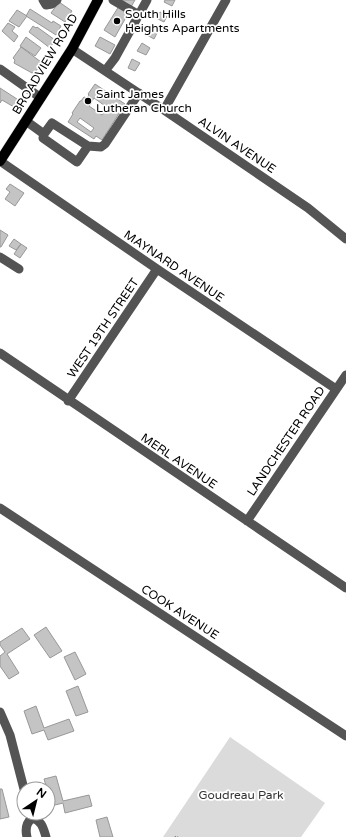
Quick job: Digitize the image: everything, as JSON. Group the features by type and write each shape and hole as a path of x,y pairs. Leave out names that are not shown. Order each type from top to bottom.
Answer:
{"main road":[{"name":"BROADVIEW ROAD","path":"0,161 72,49 98,0"}],"street":[{"path":"43,0 46,5 52,4 57,0"},
{"path":"113,0 139,15"},
{"path":"105,71 115,58 147,0"},
{"path":"164,110 226,0"},
{"name":"ALVIN AVENUE","path":"72,49 308,208 346,239"},
{"path":"0,69 41,98"},
{"path":"88,146 76,162 43,138 44,134 52,123 88,146 100,147 105,144 139,93"},
{"path":"26,121 44,134"},
{"name":"MAYNARD AVENUE","path":"0,161 157,269 336,389"},
{"path":"0,257 19,270"},
{"name":"WEST 19TH STREET","path":"68,401 157,269"},
{"name":"MERL AVENUE","path":"0,353 68,401 346,588"},
{"name":"LANDCHESTER ROAD","path":"247,521 346,375"},
{"name":"COOK AVENUE","path":"0,508 346,736"},
{"path":"0,712 10,735 22,781"},
{"path":"27,837 26,826 28,821"},
{"path":"39,821 43,826 46,837"}],"green space":[{"name":"Goudreau Park","path":"230,737 325,803 301,837 163,837"}],"building":[{"name":"South Hills Heights Apartments","path":"122,0 135,0 131,7"},
{"path":"165,0 175,0 172,6 164,2"},
{"path":"59,2 72,11 65,22 51,13"},
{"name":"South Hills Heights Apartments","path":"119,6 129,12 115,37 104,30"},
{"path":"30,9 52,23 53,21 61,26 56,35 26,16"},
{"path":"17,10 27,16 19,27 9,21"},
{"path":"160,12 167,16 164,22 156,18"},
{"path":"8,23 15,27 12,31 18,36 14,42 2,31"},
{"path":"33,26 36,28 37,27 55,40 50,48 29,32"},
{"path":"150,26 158,31 154,39 145,34"},
{"path":"26,37 41,48 35,56 20,46"},
{"name":"South Hills Heights Apartments","path":"100,37 115,45 110,54 95,46"},
{"path":"142,43 150,48 146,55 137,51"},
{"path":"21,47 41,62 37,70 32,73 14,63 15,60 13,58"},
{"path":"132,59 140,63 135,71 128,68"},
{"path":"95,84 125,104 102,140 96,136 94,139 68,122 80,101 84,97 87,98 89,95 88,94","holes":["94,98 108,108 102,115 89,106","80,118 94,128 91,132 77,122"]},
{"path":"0,88 17,99 14,107 2,100 0,103"},
{"path":"10,184 24,193 15,206 5,199 10,192 6,189"},
{"path":"0,230 8,235 1,247 0,247"},
{"path":"14,239 21,244 16,250 9,246"},
{"path":"21,244 27,248 20,258 14,254"},
{"path":"46,627 62,651 50,658 34,635"},
{"path":"22,628 30,639 7,654 19,673 9,679 0,666 0,656 5,652 0,645 0,642"},
{"path":"75,652 86,674 75,680 64,657"},
{"path":"78,686 88,712 76,716 66,691"},
{"path":"36,706 44,728 69,719 74,731 48,740 44,730 32,734 24,711"},
{"path":"56,776 63,801 89,795 92,806 65,813 63,803 56,805 56,781 45,781 44,779"},
{"path":"0,789 2,789 9,817 0,819"},
{"path":"107,817 113,837 100,837 96,820"}],"place":[{"name":"South Hills Heights Apartments","path":"117,21"},
{"name":"Saint James Lutheran Church","path":"88,101"}]}
